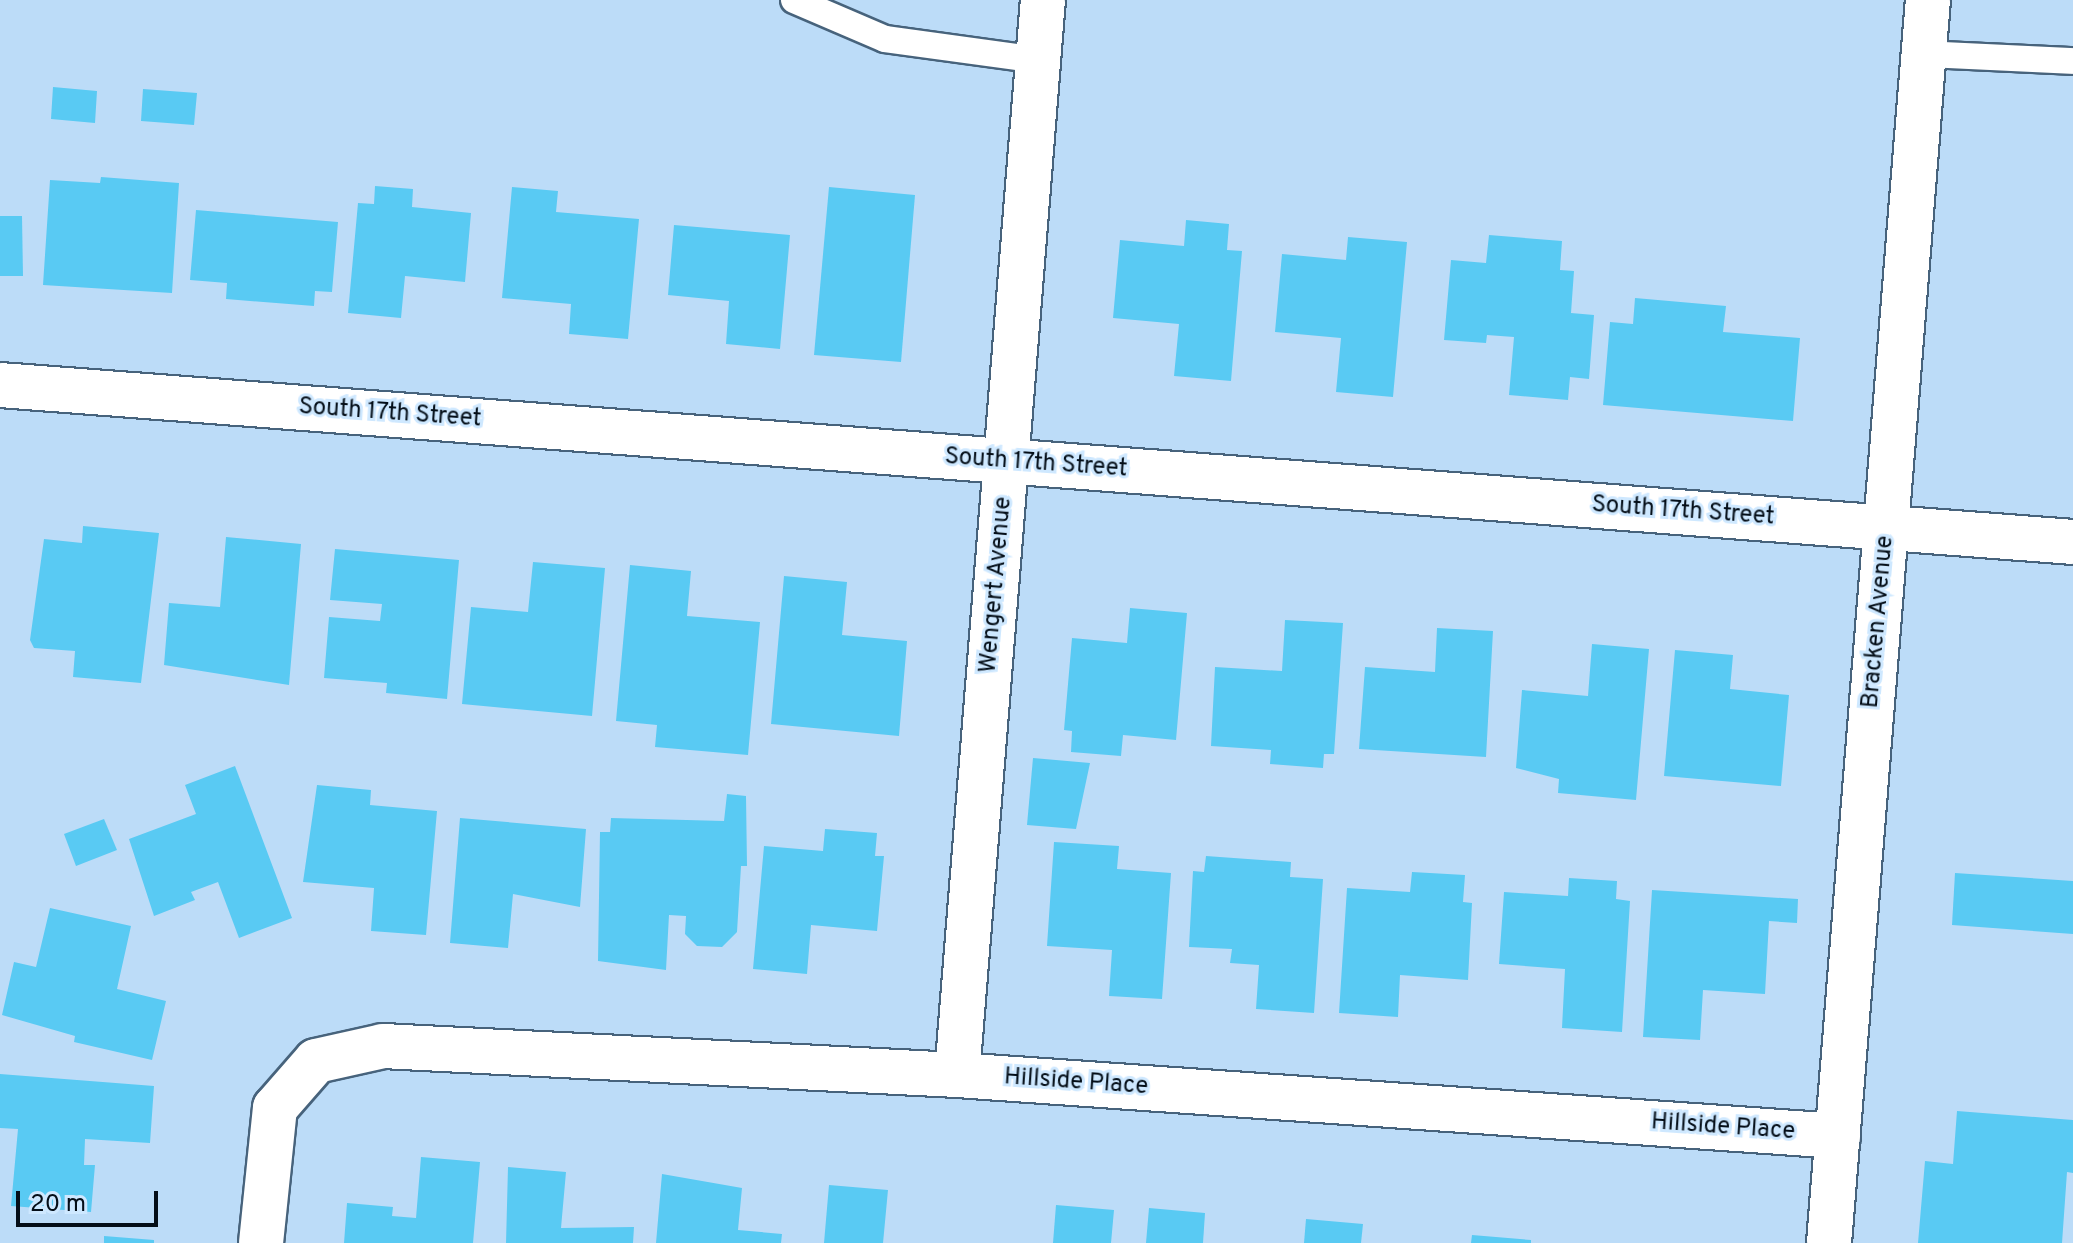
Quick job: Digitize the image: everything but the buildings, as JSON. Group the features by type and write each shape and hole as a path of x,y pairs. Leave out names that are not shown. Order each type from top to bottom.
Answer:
{"street":[{"name":"Wengert Avenue","path":"957,1075 1043,0"},
{"name":"Bracken Avenue","path":"1829,1243 1928,0"},
{"name":"South 17th Street","path":"0,385 2073,542"},
{"name":"Hillside Place","path":"261,1243 271,1120 291,1086 316,1061 363,1048 408,1045 957,1075 1838,1136"}],"lane":[{"path":"794,0 885,39 1038,60"},
{"path":"1924,54 2073,61"}]}
